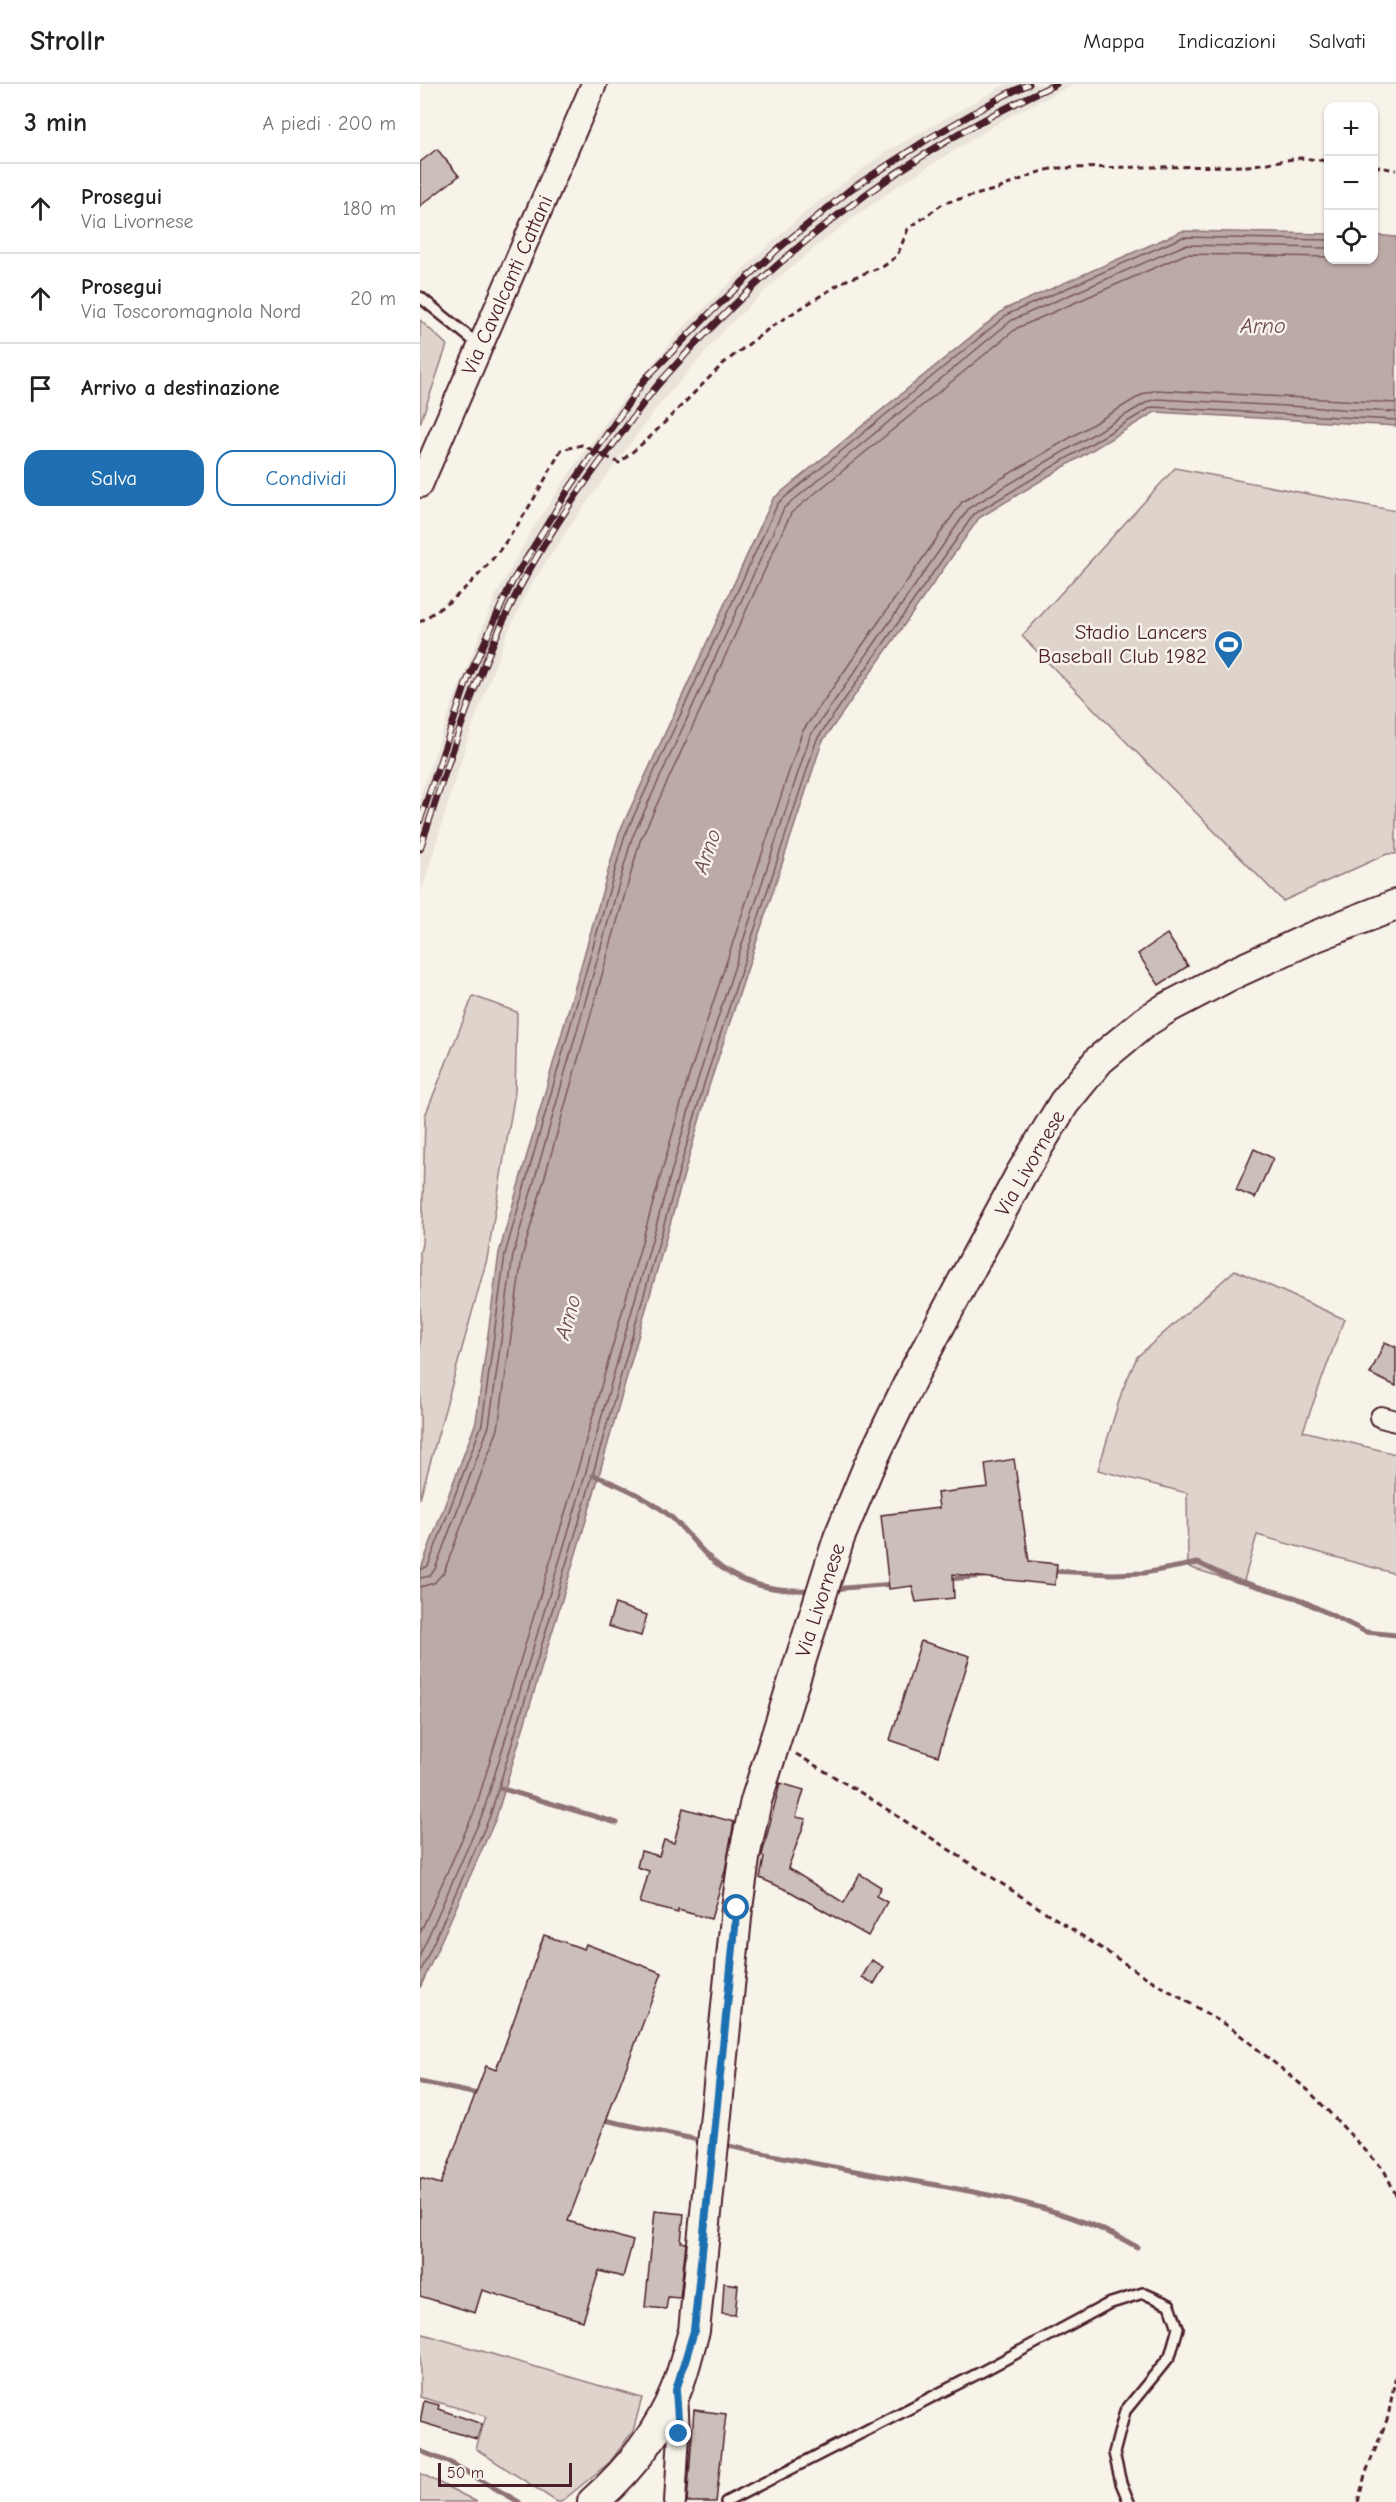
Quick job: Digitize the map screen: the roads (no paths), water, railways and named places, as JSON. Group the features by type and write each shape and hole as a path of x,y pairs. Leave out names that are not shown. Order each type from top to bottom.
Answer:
{"main road":[{"name":"Via Livornese","path":"593,2502 614,2483 647,2444 676,2390 694,2331 737,1908 745,1852 756,1801 839,1538 868,1468 914,1372 1045,1132 1080,1080 1119,1041 1167,1008 1230,975 1311,938 1396,905"}],"street":[{"name":"Via Cavalcanti Cattani","path":"420,485 594,84"},
{"path":"675,2502 679,2434 676,2390"}],"lane":[{"path":"420,297 480,346"},
{"path":"726,2502 974,2376 1108,2304 1143,2293 1170,2305 1178,2328 1170,2356 1125,2411 1114,2453 1120,2483 1129,2502"}],"water":[{"name":"Arno","path":"1182,231 1324,234 1324,264 1378,264 1378,235 1396,237 1396,426 1155,412 979,518 822,742 709,1086 590,1507 496,1818 420,1988 420,1571 476,1422 499,1253 619,833 773,499 1005,309"}],"waterway":[{"path":"593,1475 633,1492 661,1509 700,1549 733,1575 772,1588 813,1590"},
{"path":"1050,1571 1144,1573 1198,1563 1232,1579 1297,1598 1366,1632 1396,1635"},
{"path":"948,1579 984,1576"},
{"path":"832,1589 894,1584"},
{"path":"500,1788 617,1823"},
{"path":"420,2082 482,2095"},
{"path":"600,2119 703,2141"},
{"path":"724,2145 943,2186 1043,2208 1076,2219 1137,2247"},
{"path":"420,2451 451,2463 519,2502"}],"railway":[{"path":"420,821 467,681 512,582 567,492 645,379 779,248 851,189 928,139 1005,95 1029,84"},
{"path":"420,849 476,684 519,589 564,513 656,387 749,291 843,211 946,142 1000,111 1056,84"}],"place":[{"name":"Stadio Lancers Baseball Club 1982","path":"1228,670"}]}
